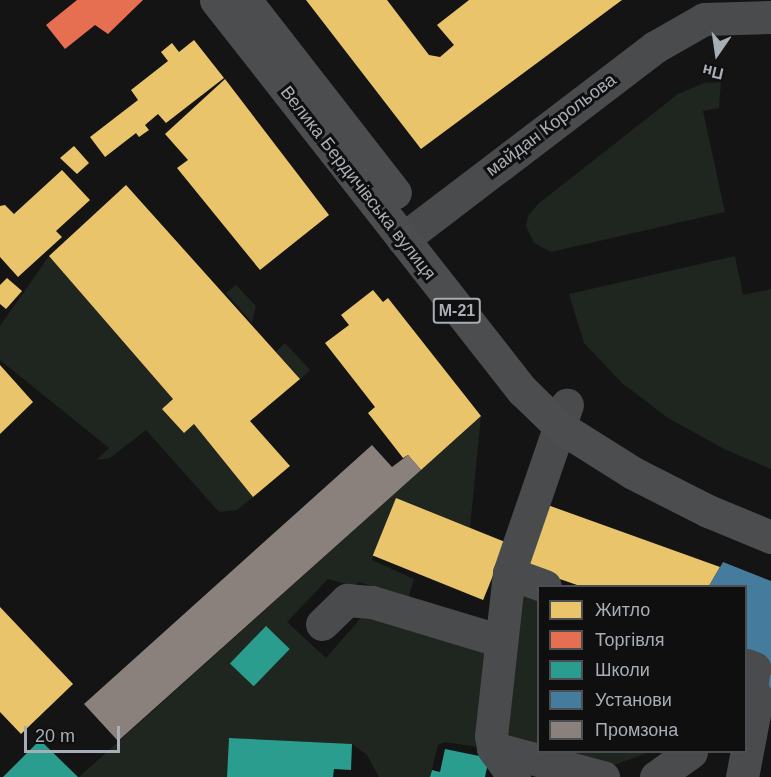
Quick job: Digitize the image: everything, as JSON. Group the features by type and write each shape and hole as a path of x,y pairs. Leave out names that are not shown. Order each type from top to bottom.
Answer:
{"highway":[{"name":"Велика Бердичівська вулиця","path":"216,0 412,233 534,373 564,416 642,478 771,537"},
{"name":"Велика Бердичівська вулиця","path":"245,0 412,233"},
{"name":"Велика Бердичівська вулиця","path":"564,416 771,516"}],"street":[{"name":"майдан Корольова","path":"412,233 704,9"},
{"path":"704,9 771,17"},
{"path":"514,777 492,748 509,573 564,416"},
{"path":"509,573 542,585"},
{"path":"322,624 347,600 372,602 501,641"},
{"path":"742,777 749,755 758,698 749,688"},
{"path":"492,748 603,777"},
{"path":"663,776 690,753"}],"shaded area":[{"path":"721,82 719,108 703,111 725,212 551,252 534,243 526,226 528,216 538,204 678,94 704,83"},
{"path":"49,256 173,399 163,409 184,433 194,424 253,497 237,510 219,512 146,430 110,458 96,460 109,448 0,360 0,326"},
{"path":"735,256 743,295 771,289 771,469 724,449 668,418 622,383 584,343 569,294"},
{"path":"236,285 256,306 252,323 226,293"},
{"path":"285,343 310,370 301,379 275,352"},
{"path":"481,416 470,528 396,499 372,560 414,579 408,599 359,582 353,586 328,579 287,622 326,658 365,613 488,648 483,748 445,742 438,745 430,777 379,777 367,755 352,744 230,738 227,777 79,777"},
{"path":"537,594 537,751 498,741 521,595"},
{"path":"545,753 647,753 606,768"}],"building: Житло":[{"path":"306,0 387,0 429,55 440,57 454,45 437,25 469,0 622,0 421,149"},
{"path":"194,40 224,78 166,123 158,114 145,125 149,130 139,137 136,133 105,157 90,137 138,100 131,90 168,61 161,52 172,43 179,52"},
{"path":"225,79 329,215 260,270 177,168 188,160 165,134"},
{"path":"74,146 89,163 77,174 60,158"},
{"path":"62,170 90,200 56,231 62,237 18,277 0,257 0,206 5,205 14,214"},
{"path":"126,185 300,379 250,421 290,466 253,497 194,424 184,433 162,409 173,399 49,256"},
{"path":"7,278 22,291 6,309 0,304 0,285"},
{"path":"373,290 383,302 388,298 481,416 421,470 408,455 403,458 368,413 375,407 325,343 349,325 341,315"},
{"path":"0,365 33,402 0,434"},
{"path":"396,498 506,543 483,600 373,555"},
{"path":"542,503 720,567 710,585 577,585 519,565"},
{"path":"0,607 73,684 21,734 0,712"}],"building: Торгівля":[{"path":"77,0 143,0 108,34 95,25 65,49 46,25"}],"building: Школи":[{"path":"266,626 290,649 254,686 230,663"},
{"path":"229,738 352,744 351,770 334,769 333,777 227,777"},
{"path":"40,740 78,777 3,777"},
{"path":"445,749 489,758 485,777 430,777 432,770 440,772"}],"building: Установи":[{"path":"723,562 771,581 771,703 747,662 747,585 710,585"}],"building: Промзона":[{"path":"372,445 392,467 408,455 421,470 118,741 84,704"}]}
